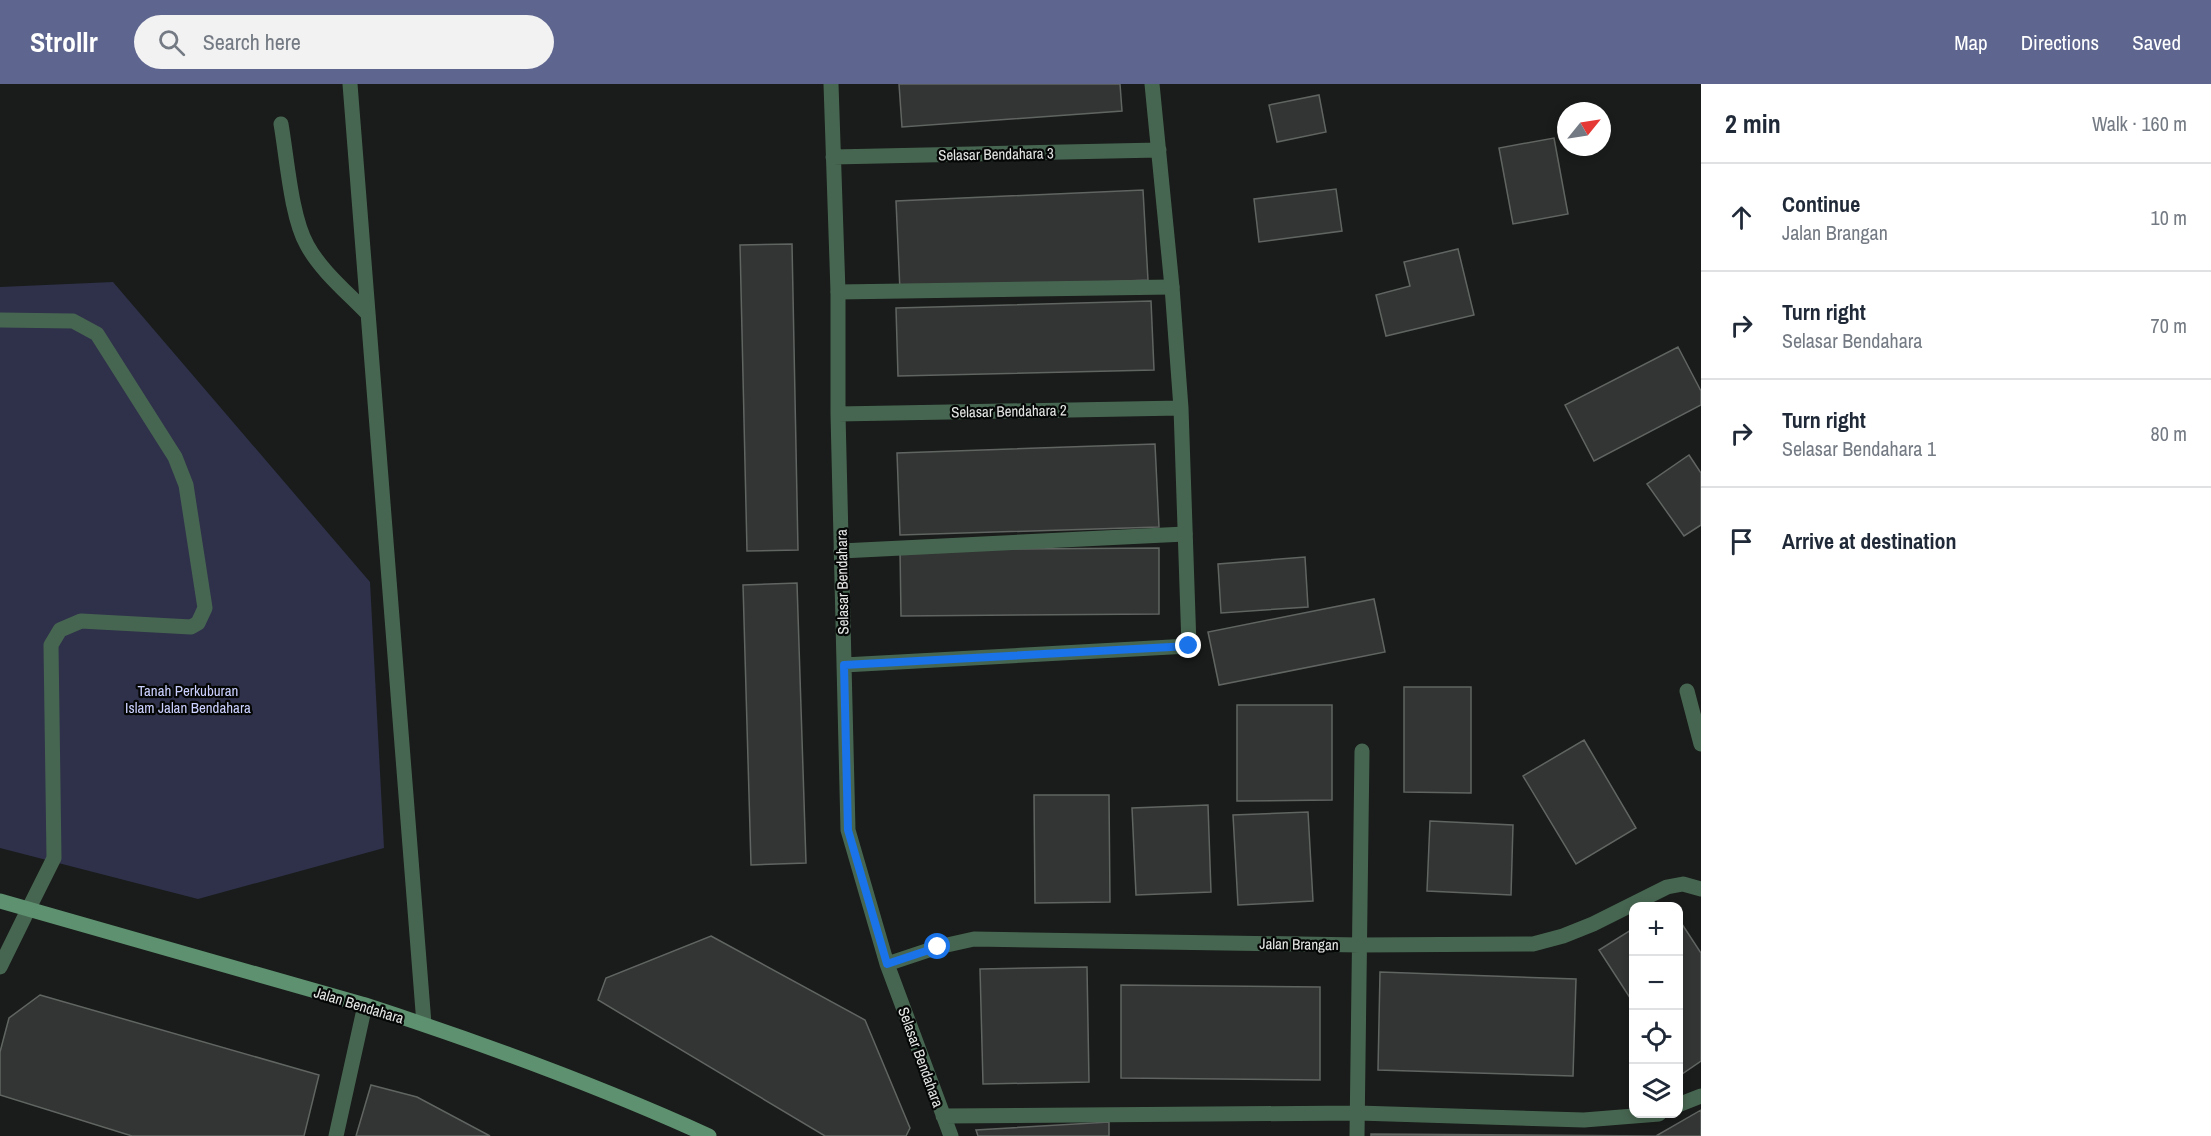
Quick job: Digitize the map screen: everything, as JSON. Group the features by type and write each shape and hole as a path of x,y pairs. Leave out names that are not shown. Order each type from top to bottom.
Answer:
{"main road":[{"name":"Jalan Bendahara","path":"0,901 365,1005 424,1024 636,1103 709,1136"}],"street":[{"path":"350,84 424,1024"},
{"name":"Selasar Bendahara","path":"831,84 838,292 838,414 848,830 887,964 951,1136"},
{"path":"844,665 1189,646 1180,408 1172,287 1152,84"},
{"path":"282,124 298,224 307,246 322,266 368,314"},
{"name":"Selasar Bendahara 3","path":"833,157 1159,150"},
{"path":"838,292 1172,287"},
{"path":"0,320 74,321 97,334 176,457 186,485 205,608 198,623 191,627 81,621 60,630 51,645 54,858 0,967"},
{"name":"Selasar Bendahara 2","path":"838,414 1180,408"},
{"path":"841,551 1185,534"},
{"path":"1687,691 1701,744"},
{"path":"1357,1136 1362,751"},
{"name":"Jalan Brangan","path":"887,964 938,947 974,939 1360,945 1533,944 1582,928 1667,887 1683,884 1701,889"},
{"path":"336,1136 365,1005"},
{"path":"1683,1103 1701,1096"},
{"path":"943,1116 1358,1113 1584,1120 1629,1117"}],"green space":[{"name":"Tanah Perkuburan Islam Jalan Bendahara","path":"113,282 370,582 384,848 198,899 0,848 0,287"}],"building":[{"path":"899,84 1120,84 1122,111 902,127"},
{"path":"1319,95 1326,132 1277,142 1269,105"},
{"path":"1554,138 1568,214 1513,224 1499,148"},
{"path":"1336,189 1342,231 1259,242 1254,199"},
{"path":"1143,190 1148,280 900,291 896,201"},
{"path":"792,244 798,550 747,551 740,245"},
{"path":"1458,249 1474,315 1386,336 1376,295 1410,286 1404,262"},
{"path":"1151,301 1154,370 898,376 896,308"},
{"path":"1678,347 1701,391 1701,405 1594,461 1565,405"},
{"path":"1155,444 1159,527 900,535 897,453"},
{"path":"1689,455 1701,473 1701,525 1684,536 1647,484"},
{"path":"1159,548 1159,614 901,616 900,550"},
{"path":"1305,557 1308,607 1221,613 1218,564"},
{"path":"797,583 806,863 751,865 743,585"},
{"path":"1374,599 1385,652 1219,685 1208,632"},
{"path":"1404,687 1471,687 1471,793 1404,792"},
{"path":"1237,705 1332,705 1332,800 1237,801"},
{"path":"1584,740 1636,828 1576,864 1523,776"},
{"path":"1034,795 1109,795 1110,902 1035,903"},
{"path":"1208,805 1211,892 1136,895 1132,808"},
{"path":"1308,812 1313,901 1238,905 1233,815"},
{"path":"1430,821 1513,825 1511,895 1427,891"},
{"path":"1683,926 1701,953 1701,1061 1683,1073"},
{"path":"1629,931 1629,996 1599,950"},
{"path":"711,936 865,1020 910,1128 906,1136 825,1136 598,1000 606,978"},
{"path":"1087,967 1089,1082 983,1084 980,969"},
{"path":"1380,972 1576,979 1573,1076 1378,1070"},
{"path":"1121,985 1320,987 1320,1080 1121,1078"},
{"path":"40,995 319,1075 304,1136 132,1136 0,1095 0,1052 9,1018"},
{"path":"371,1085 417,1097 490,1136 356,1136"},
{"path":"1701,1110 1701,1136 1656,1136"},
{"path":"1109,1122 1109,1136 978,1136 976,1130"},
{"path":"1371,1134 1656,1136 1371,1136"}],"route":[{"path":"938,947 887,964 848,830 844,665 1189,646"}]}
